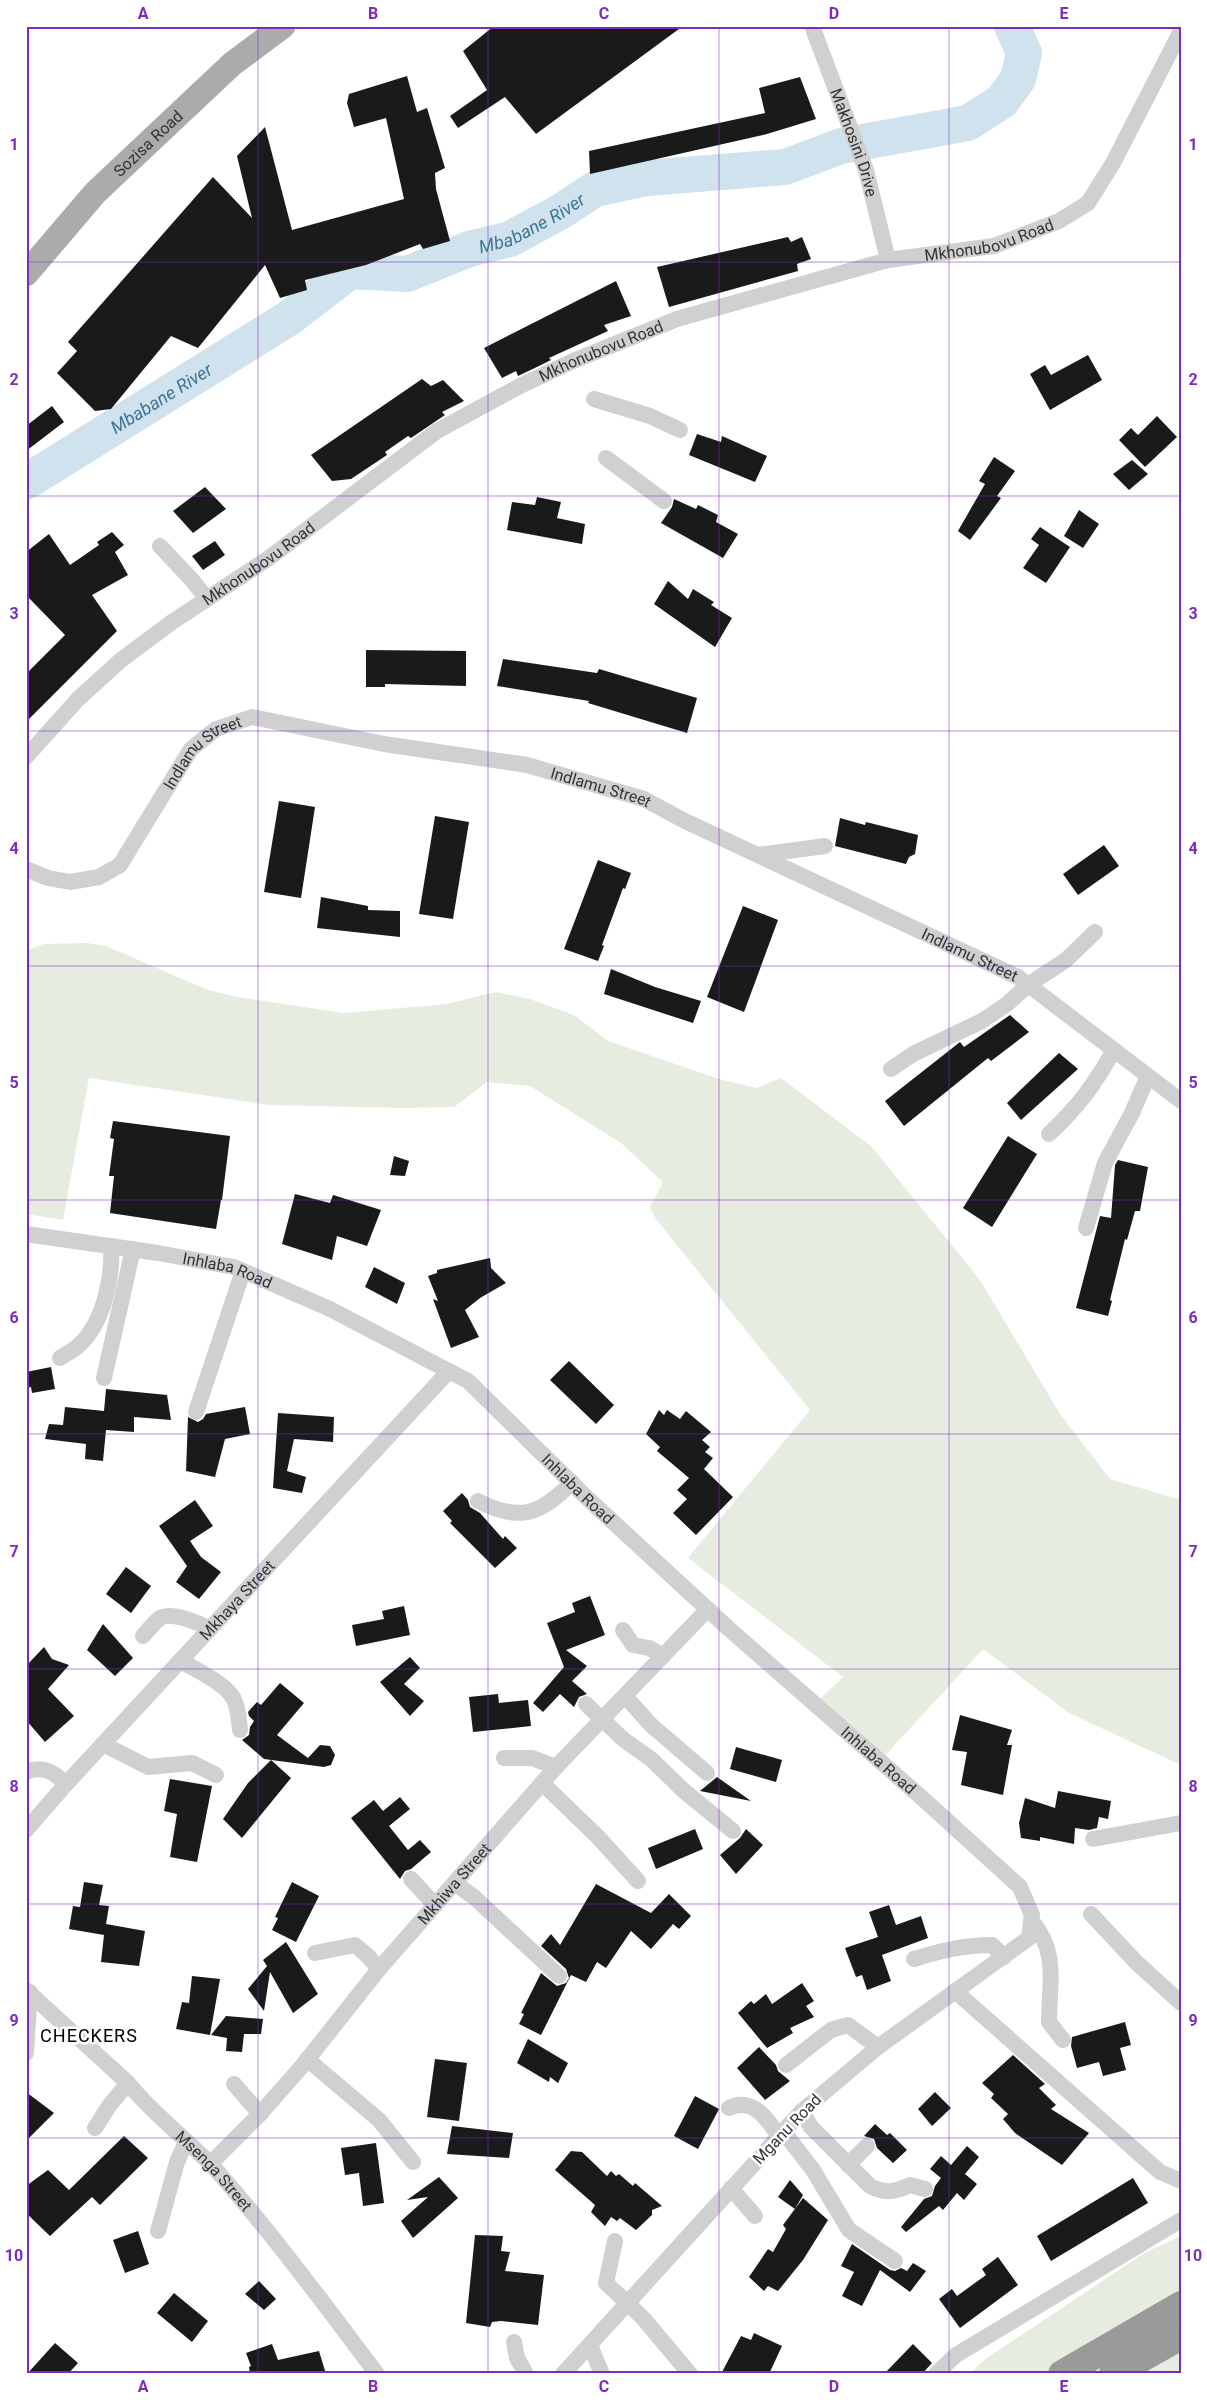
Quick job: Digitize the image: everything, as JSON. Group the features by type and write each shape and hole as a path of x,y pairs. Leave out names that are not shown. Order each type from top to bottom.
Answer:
{"highway":[{"path":"1062,2374 1181,2305"},
{"path":"1113,2374 1181,2336"}],"main road":[{"name":"Sozisa Road","path":"26,274 95,193 232,64 283,26"}],"street":[{"name":"Makhosini Drive","path":"812,26 866,170 888,260"},
{"name":"Mkhonubovu Road","path":"26,757 78,699 121,660 269,558 437,431 520,386 573,361 677,320 782,288 888,260 994,246 1058,221 1088,203 1113,163 1181,31"},
{"path":"594,399 650,416 680,430"},
{"path":"606,458 664,501"},
{"path":"160,546 207,599"},
{"name":"Indlamu Street","path":"26,869 48,878 70,882 99,877 120,864 191,749 216,729 252,717 384,744 528,765 644,800 1018,977 1180,1100"},
{"path":"758,855 825,846"},
{"path":"891,1069 913,1054 982,1021 1008,1004 1028,985 1066,960 1095,932"},
{"path":"1049,1134 1075,1110 1097,1080 1114,1050"},
{"path":"1086,1228 1105,1163 1132,1113 1148,1076"},
{"name":"Inhlaba Road","path":"26,1234 234,1267 330,1309 468,1381 572,1482 708,1609 1020,1887 1032,1918 1043,1933 1050,1952 1049,2022 1063,2040"},
{"path":"60,1358 78,1347 96,1320 108,1292 112,1267 111,1246"},
{"path":"104,1378 132,1250"},
{"path":"196,1412 243,1271"},
{"name":"Mkhaya Street","path":"26,1830 66,1784 449,1371"},
{"path":"478,1501 497,1510 522,1513 542,1509 558,1497 572,1482"},
{"name":"Mkhiwa Street","path":"210,2164 260,2114 379,1969 556,1767 708,1609"},
{"path":"143,1636 161,1618 170,1616 194,1620 210,1629"},
{"path":"624,1630 633,1645 648,1648 663,1656"},
{"path":"180,1661 202,1673 232,1696 239,1718 240,1730"},
{"path":"626,1696 651,1725 707,1773"},
{"path":"586,1704 603,1718 624,1740 651,1759 684,1791 733,1831"},
{"path":"103,1744 148,1767 192,1763 216,1775"},
{"path":"504,1758 532,1758 556,1767"},
{"path":"26,1772 43,1769 56,1773 66,1784"},
{"path":"542,1784 603,1842 638,1881"},
{"path":"1093,1839 1181,1823"},
{"path":"411,1879 436,1905"},
{"path":"454,1883 474,1898 559,1976"},
{"path":"1091,1914 1136,1962 1181,2003"},
{"name":"Mganu Road","path":"563,2374 802,2111 878,2047 1029,1938 1032,1918"},
{"path":"315,1953 355,1945 379,1969"},
{"path":"914,1959 944,1950 971,1945 992,1945 1004,1957"},
{"path":"26,2053 28,1991"},
{"name":"Msenga Street","path":"28,1991 128,2083 140,2097 210,2164 252,2211 377,2374"},
{"path":"955,1991 1160,2172 1181,2181"},
{"path":"786,2065 831,2030 848,2025 878,2047"},
{"path":"307,2059 379,2120 413,2162"},
{"path":"95,2128 109,2106 128,2083"},
{"path":"234,2084 260,2114"},
{"path":"729,2108 739,2104 750,2105 762,2115 781,2133 812,2170 848,2230 895,2261"},
{"path":"802,2111 812,2127 870,2186 880,2191 894,2192 910,2185 925,2190"},
{"path":"158,2230 177,2162 186,2142"},
{"path":"848,2165 867,2146"},
{"path":"731,2188 755,2216"},
{"path":"936,2374 956,2355 1181,2220"},
{"path":"615,2240 606,2283 628,2303 690,2374"},
{"path":"514,2342 517,2358 526,2374"},
{"path":"590,2345 602,2374"}],"shaded area":[{"path":"87,943 106,946 208,990 237,997 343,1013 447,1004 495,992 530,999 574,1015 608,1041 722,1080 757,1088 781,1078 872,1147 980,1280 1060,1414 1110,1479 1181,1500 1181,1765 1069,1713 983,1649 880,1761 820,1699 843,1677 688,1558 810,1410 656,1219 650,1207 663,1182 621,1143 530,1086 487,1082 454,1107 403,1108 269,1105 89,1078 63,1220 26,1214 26,951 44,944"},
{"path":"1181,2236 1181,2374 970,2374 984,2360 1146,2252"}],"building":[{"path":"494,26 683,26 536,134 505,97 458,128 450,116 487,90 463,51"},
{"path":"407,76 417,112 427,108 445,168 435,173 436,189 450,241 423,249 420,244 366,265 305,280 307,290 280,298 265,265 198,348 171,336 111,409 95,411 57,373 77,351 68,342 213,177 252,218 237,156 265,127 292,230 404,199 386,118 354,127 347,103 349,94"},
{"path":"800,77 816,119 767,134 590,174 589,151 765,113 759,88"},
{"path":"788,237 791,242 802,237 811,259 797,264 798,271 669,307 657,267"},
{"path":"616,281 631,316 604,325 608,331 549,358 551,360 539,366 518,376 516,371 502,378 484,348"},
{"path":"1088,355 1102,380 1050,410 1030,374 1045,365 1051,375"},
{"path":"422,379 431,386 443,380 464,401 442,412 445,415 411,438 408,436 385,452 387,455 351,479 332,481 311,455"},
{"path":"52,406 64,422 26,451 26,426"},
{"path":"1157,416 1177,437 1145,467 1119,440 1131,428 1138,435"},
{"path":"697,434 721,442 722,436 767,456 755,482 689,455"},
{"path":"994,457 1015,471 997,496 1001,498 970,540 958,531 985,484 979,481"},
{"path":"1132,460 1148,474 1129,490 1113,474"},
{"path":"205,487 226,509 193,533 173,511"},
{"path":"537,497 561,502 557,518 585,524 582,544 507,530 512,502 535,505"},
{"path":"674,499 696,509 698,505 718,515 716,522 738,534 723,558 661,523 672,507"},
{"path":"1079,510 1099,524 1083,548 1064,536"},
{"path":"1040,527 1070,547 1046,583 1023,568 1039,545 1031,539"},
{"path":"112,532 124,545 115,552 128,575 92,595 117,631 26,722 26,674 65,635 26,595 26,552 49,534 70,565 99,545 97,542"},
{"path":"215,541 225,555 203,570 192,556"},
{"path":"668,581 688,599 693,589 714,602 711,605 732,618 715,647 654,604"},
{"path":"366,650 466,651 466,686 385,684 385,687 366,687"},
{"path":"503,659 597,673 599,669 697,698 687,733 588,703 589,701 497,686"},
{"path":"279,801 315,807 301,898 264,892"},
{"path":"435,816 469,822 453,919 419,914"},
{"path":"840,818 865,825 866,822 918,835 915,854 909,857 906,864 835,846"},
{"path":"1104,845 1119,866 1078,895 1063,874"},
{"path":"598,860 631,873 625,889 623,888 598,961 564,949"},
{"path":"321,897 368,906 368,910 400,911 400,937 317,928"},
{"path":"743,906 778,920 744,1012 707,997"},
{"path":"611,969 655,987 701,1001 693,1023 604,994"},
{"path":"1010,1015 1029,1032 991,1061 988,1058 904,1126 885,1101 960,1042 964,1047"},
{"path":"1059,1053 1078,1069 1021,1120 1007,1103"},
{"path":"113,1121 230,1136 222,1200 216,1229 110,1213 114,1176 109,1176 114,1139 110,1138"},
{"path":"1008,1136 1037,1154 992,1227 963,1208"},
{"path":"394,1156 409,1161 405,1176 390,1175"},
{"path":"1118,1160 1148,1167 1140,1211 1135,1211 1127,1240 1125,1239 1108,1316 1076,1308 1100,1216 1111,1218 1115,1165"},
{"path":"295,1194 330,1203 333,1195 381,1210 367,1246 337,1236 332,1260 282,1244"},
{"path":"490,1258 491,1268 506,1283 480,1298 465,1310 479,1337 451,1348 433,1299 438,1301 428,1276 437,1273 437,1270"},
{"path":"374,1267 405,1283 397,1304 365,1287"},
{"path":"569,1361 614,1405 596,1424 550,1380"},
{"path":"51,1367 55,1389 32,1393 31,1387 26,1388 26,1372"},
{"path":"106,1389 167,1395 171,1420 134,1417 134,1432 106,1430 103,1461 85,1459 86,1444 45,1439 49,1424 63,1425 65,1407 104,1411"},
{"path":"245,1407 250,1434 225,1439 215,1477 186,1471 188,1417 198,1422 206,1414"},
{"path":"659,1410 664,1415 667,1410 680,1419 686,1411 711,1432 702,1440 710,1447 705,1452 713,1458 704,1469 733,1497 696,1535 673,1513 687,1499 677,1490 689,1478 657,1451 660,1447 646,1434"},
{"path":"278,1413 334,1417 333,1442 294,1439 287,1471 306,1477 302,1493 273,1488"},
{"path":"462,1493 468,1500 470,1507 480,1513 503,1539 505,1536 517,1548 495,1568 450,1523 452,1521 443,1511"},
{"path":"195,1500 213,1526 190,1541 201,1557 221,1572 199,1599 176,1582 187,1566 159,1526"},
{"path":"126,1567 151,1586 131,1613 106,1594"},
{"path":"590,1596 605,1635 566,1650 587,1666 572,1681 587,1694 579,1697 574,1707 560,1694 543,1712 533,1703 564,1667 547,1623 575,1612 572,1603"},
{"path":"404,1606 410,1635 356,1646 352,1625 384,1619 382,1611"},
{"path":"103,1624 133,1658 115,1676 87,1650"},
{"path":"44,1647 52,1659 69,1665 48,1689 74,1716 45,1742 26,1720 26,1666"},
{"path":"410,1657 420,1668 404,1684 424,1701 410,1716 380,1682"},
{"path":"280,1683 304,1703 277,1735 308,1758 320,1745 330,1746 335,1755 331,1765 324,1767 264,1759 242,1740 249,1735 250,1727 254,1721 248,1712 257,1702 261,1705"},
{"path":"498,1694 499,1703 528,1700 531,1726 473,1732 469,1697"},
{"path":"960,1715 1012,1730 1007,1745 1012,1745 1003,1795 961,1785 967,1752 952,1750"},
{"path":"736,1747 782,1760 776,1782 730,1769"},
{"path":"271,1760 291,1778 242,1838 223,1819 248,1783"},
{"path":"717,1777 751,1801 700,1791"},
{"path":"170,1779 212,1786 197,1862 170,1857 177,1814 164,1811"},
{"path":"1058,1791 1111,1801 1108,1819 1099,1817 1097,1828 1089,1830 1075,1828 1074,1844 1040,1837 1040,1841 1021,1838 1019,1823 1025,1798 1055,1808"},
{"path":"400,1797 410,1809 389,1826 408,1850 420,1840 431,1852 411,1869 405,1871 400,1879 351,1818 374,1800 383,1811"},
{"path":"695,1829 703,1849 656,1869 648,1848"},
{"path":"746,1829 763,1845 736,1874 720,1855 740,1838"},
{"path":"84,1882 103,1885 99,1905 109,1906 106,1924 145,1931 139,1966 101,1962 104,1935 69,1929 73,1906 80,1907"},
{"path":"292,1882 319,1896 296,1942 272,1930 278,1918 275,1917"},
{"path":"596,1884 651,1913 669,1894 691,1916 679,1929 673,1924 651,1949 631,1931 606,1968 597,1962 586,1982 571,1975 541,2035 519,2024 524,2014 521,2013 541,1973 557,1986 566,1983 569,1978 566,1969 541,1946 551,1934 560,1945"},
{"path":"889,1905 896,1925 921,1916 928,1938 882,1955 891,1981 867,1990 862,1975 856,1977 845,1948 878,1937 869,1912"},
{"path":"286,1942 318,1994 293,2013 270,1972 264,2011 248,1989 267,1966 263,1960"},
{"path":"192,1976 220,1979 210,2035 176,2029 182,2002 189,2003"},
{"path":"802,1983 814,2001 806,2006 814,2017 790,2028 793,2033 767,2048 738,2013 751,2001 754,2004 766,1994 772,2004"},
{"path":"226,2016 263,2019 261,2034 244,2034 242,2052 226,2051 227,2038 211,2035"},
{"path":"1125,2022 1131,2045 1120,2048 1126,2070 1103,2076 1099,2062 1077,2068 1071,2046 1072,2037"},
{"path":"528,2039 568,2063 558,2083 550,2077 549,2082 517,2063"},
{"path":"759,2047 776,2065 778,2071 790,2081 765,2100 737,2068"},
{"path":"1013,2055 1045,2084 1039,2088 1056,2105 1051,2109 1089,2133 1062,2165 1015,2133 1003,2119 1008,2114 991,2098 994,2094 982,2083"},
{"path":"435,2059 467,2063 459,2121 427,2117"},
{"path":"26,2092 54,2113 26,2141"},
{"path":"935,2092 951,2108 932,2126 918,2109"},
{"path":"695,2096 719,2109 698,2149 674,2136"},
{"path":"875,2124 887,2135 890,2133 907,2150 893,2163 877,2148 874,2139 864,2136"},
{"path":"452,2126 513,2133 509,2158 447,2154"},
{"path":"124,2136 148,2158 100,2205 92,2197 50,2236 26,2213 26,2186 48,2170 69,2190"},
{"path":"376,2143 384,2203 363,2206 359,2173 345,2175 341,2148"},
{"path":"967,2146 979,2157 965,2174 977,2184 964,2200 957,2193 943,2210 939,2206 906,2232 901,2227 924,2199 932,2196 935,2186 941,2178 930,2169 941,2156 951,2165"},
{"path":"571,2151 582,2152 607,2176 611,2171 616,2176 619,2174 633,2186 635,2183 662,2206 652,2210 652,2215 636,2230 620,2218 617,2221 611,2217 605,2226 591,2212 595,2205 555,2170"},
{"path":"439,2177 458,2198 413,2238 401,2221 428,2197 407,2200"},
{"path":"1133,2178 1148,2203 1051,2261 1037,2236"},
{"path":"790,2180 803,2195 795,2209 778,2197"},
{"path":"803,2198 828,2220 803,2260 778,2291 768,2286 764,2291 749,2277 768,2249 773,2252 786,2229 783,2225"},
{"path":"138,2231 149,2264 125,2273 113,2240"},
{"path":"475,2235 503,2236 501,2251 510,2252 505,2271 544,2275 538,2325 501,2321 492,2322 490,2327 466,2323"},
{"path":"852,2244 890,2270 895,2271 901,2268 907,2271 913,2263 926,2271 910,2292 880,2270 862,2306 842,2296 854,2272 841,2266"},
{"path":"998,2257 1018,2285 960,2328 939,2299 952,2289 957,2296 986,2275 982,2269"},
{"path":"259,2281 276,2299 264,2310 245,2294"},
{"path":"174,2293 208,2321 192,2342 157,2313"},
{"path":"754,2333 782,2346 769,2374 721,2374 741,2336 751,2340"},
{"path":"55,2343 78,2363 68,2374 27,2374"},
{"path":"272,2344 278,2360 319,2351 326,2374 250,2374 249,2367 251,2366 246,2353"},
{"path":"913,2344 932,2363 922,2374 884,2374"}],"waterway":[{"name":"Mbabane River","path":"26,482 289,318 350,271 407,274 469,249 510,239 560,212 595,189 647,178 785,167 841,146 968,123 1002,101 1018,79 1024,53 1012,26"}],"district":[{"name":"CHECKERS","path":"89,2035"}]}
